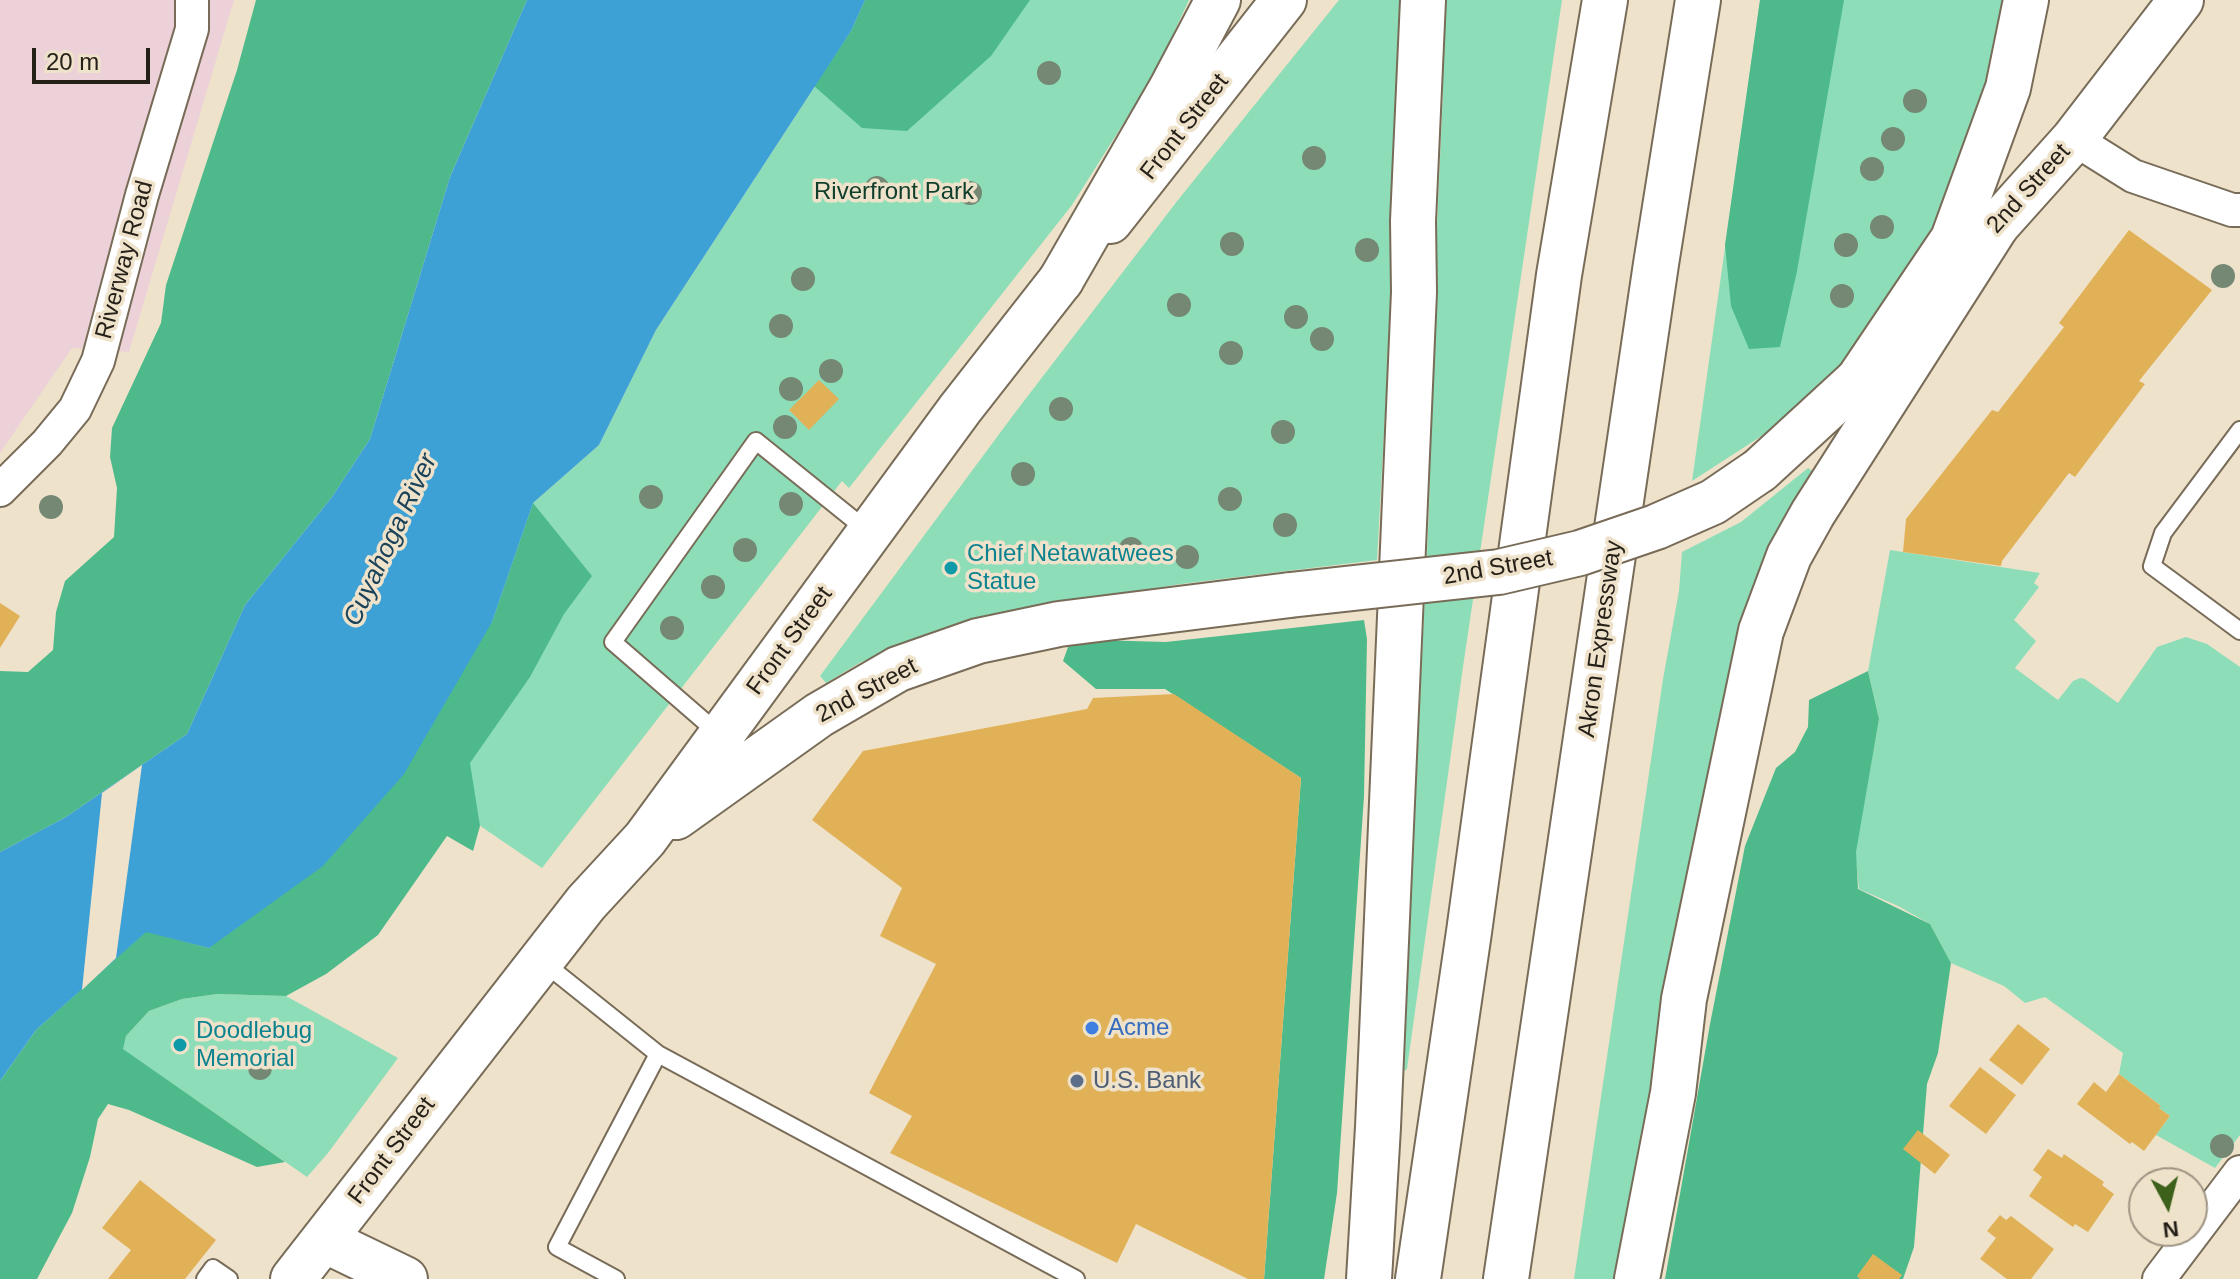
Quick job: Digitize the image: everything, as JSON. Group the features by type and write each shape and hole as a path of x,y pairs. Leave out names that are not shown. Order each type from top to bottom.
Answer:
{"main road":[{"path":"1061,280 1171,89 1218,0"},
{"name":"Front Street","path":"293,1279 540,960 586,903 645,839 960,409 1284,0"},
{"path":"1369,1279 1412,322 1416,129 1423,0"},
{"path":"1418,1279 1559,275 1605,0"},
{"name":"Akron Expressway","path":"1506,1279 1698,0"},
{"path":"1858,380 1953,239 2008,88 2026,0"},
{"name":"2nd Street","path":"645,839 819,715 898,669 978,641 1059,624 1499,572 1580,553 1656,527 1713,502 1760,470 1858,380 2074,139 2181,0"},
{"path":"1637,1279 1673,1093 1684,999 1761,631 1789,556 1813,513 1997,225"},
{"path":"324,1240 405,1279"}],"street":[{"name":"Riverway Road","path":"0,490 47,443 75,409 98,361 142,195 192,29 192,0"},
{"path":"2074,139 2133,176 2240,210"},
{"path":"2159,1279 2240,1172"}],"lane":[{"path":"2240,430 2163,533 2152,566 2240,631"},
{"path":"721,735 613,642 756,441 869,532"},
{"path":"540,960 658,1054 1076,1279"},
{"path":"616,1279 557,1247 658,1054"},
{"path":"205,1279 213,1268 229,1279"}],"shaded area":[{"path":"0,0 234,0 129,352 72,348 0,453"}],"green space":[{"path":"256,0 527,0 450,177 370,439 332,497 245,605 187,734 66,817 0,852 0,671 28,672 53,650 56,612 65,581 114,537 117,488 110,457 112,428 161,323 166,285 237,70"},
{"name":"Riverfront Park","path":"865,0 1189,0 1154,75 1072,205 849,488 842,481 542,868 404,774 492,622 533,503 599,445 656,330 851,31"},
{"path":"865,0 1030,0 991,56 907,131 862,128 814,86 851,31"},
{"path":"1339,0 1411,0 1377,560 1181,584 983,616 861,662 826,683 820,676 1014,414 1178,200"},
{"path":"1443,0 1562,0 1407,1069 1402,1072 1429,510 1443,92"},
{"path":"1760,0 2006,0 1992,90 1936,228 1845,363 1794,415 1692,481"},
{"path":"1760,0 1844,0 1797,271 1780,347 1749,349 1731,306 1725,245"},
{"path":"1808,468 1823,478 1793,523 1617,1279 1574,1279 1663,679 1679,591 1682,552 1741,522"},
{"path":"533,503 592,576 564,614 530,677 470,763 480,826 473,851 447,836 378,935 326,974 286,996 217,994 182,999 149,1011 126,1036 123,1049 285,1162 257,1167 129,1110 108,1104 98,1119 90,1157 72,1213 37,1279 0,1279 0,1081 36,1030 146,931 209,948 492,622"},
{"path":"1890,550 2040,573 2034,583 2039,587 2014,620 2036,641 2015,668 2058,700 2073,681 2080,678 2118,703 2157,647 2186,637 2207,644 2240,667 2240,1135 2215,1168 2156,1135 2170,1116 2119,1074 2123,1053 2045,997 2025,1003 2004,986 1951,963 1930,924 1859,889 1855,852 1879,719 1868,671"},
{"path":"1364,620 1367,639 1364,796 1337,1193 1324,1279 1264,1279 1301,778 1165,689 1096,689 1063,661 1068,647 1095,640 1166,642"},
{"path":"1868,671 1879,719 1856,852 1858,889 1930,924 1951,963 1938,1053 1927,1084 1914,1247 1903,1279 1665,1279 1745,846 1776,768 1795,752 1808,727 1809,700"},
{"path":"217,994 286,996 398,1058 307,1177 122,1049 126,1036 149,1011 182,999"}],"water":[{"name":"Cuyahoga River","path":"527,0 865,0 851,31 656,330 599,445 533,503 492,622 404,774 323,866 209,948 146,932 36,1030 0,1081 0,852 66,817 187,734 245,605 332,497 370,439 450,177"}],"pier":[{"path":"142,765 116,958 82,990 102,793"}],"building":[{"path":"2129,230 2212,290 2139,381 2145,384 2075,477 2069,473 2001,566 1903,552 1906,519 1992,410 1998,412 2064,327 2059,323"},
{"path":"819,380 839,399 809,430 789,410"},
{"path":"0,603 20,616 0,648"},
{"name":"Acme","path":"1174,694 1301,778 1264,1279 1248,1279 1136,1224 1117,1263 890,1153 912,1116 869,1093 936,964 880,936 902,888 812,820 863,751 1087,709 1093,698"},
{"path":"2018,1024 2050,1049 2022,1085 1989,1060"},
{"path":"1980,1067 2016,1095 1986,1134 1949,1106"},
{"path":"2119,1074 2170,1116 2144,1151 2077,1104 2094,1082 2106,1092"},
{"path":"1918,1130 1950,1155 1935,1174 1903,1149"},
{"path":"2048,1149 2062,1158 2064,1154 2104,1182 2102,1185 2114,1194 2088,1232 2075,1224 2073,1227 2029,1196 2042,1177 2033,1170"},
{"path":"140,1180 216,1240 185,1279 108,1279 131,1250 102,1228"},
{"path":"2000,1215 2006,1220 2011,1216 2054,1249 2031,1279 2007,1279 1980,1259 1996,1238 1987,1231"},
{"path":"1873,1254 1902,1275 1899,1279 1860,1279 1857,1276"}],"place":[{"name":"Chief Netawatwees Statue","path":"951,568"},
{"name":"Acme","path":"1092,1028"},
{"name":"Doodlebug Memorial","path":"180,1045"},
{"name":"U.S. Bank","path":"1077,1081"}]}
